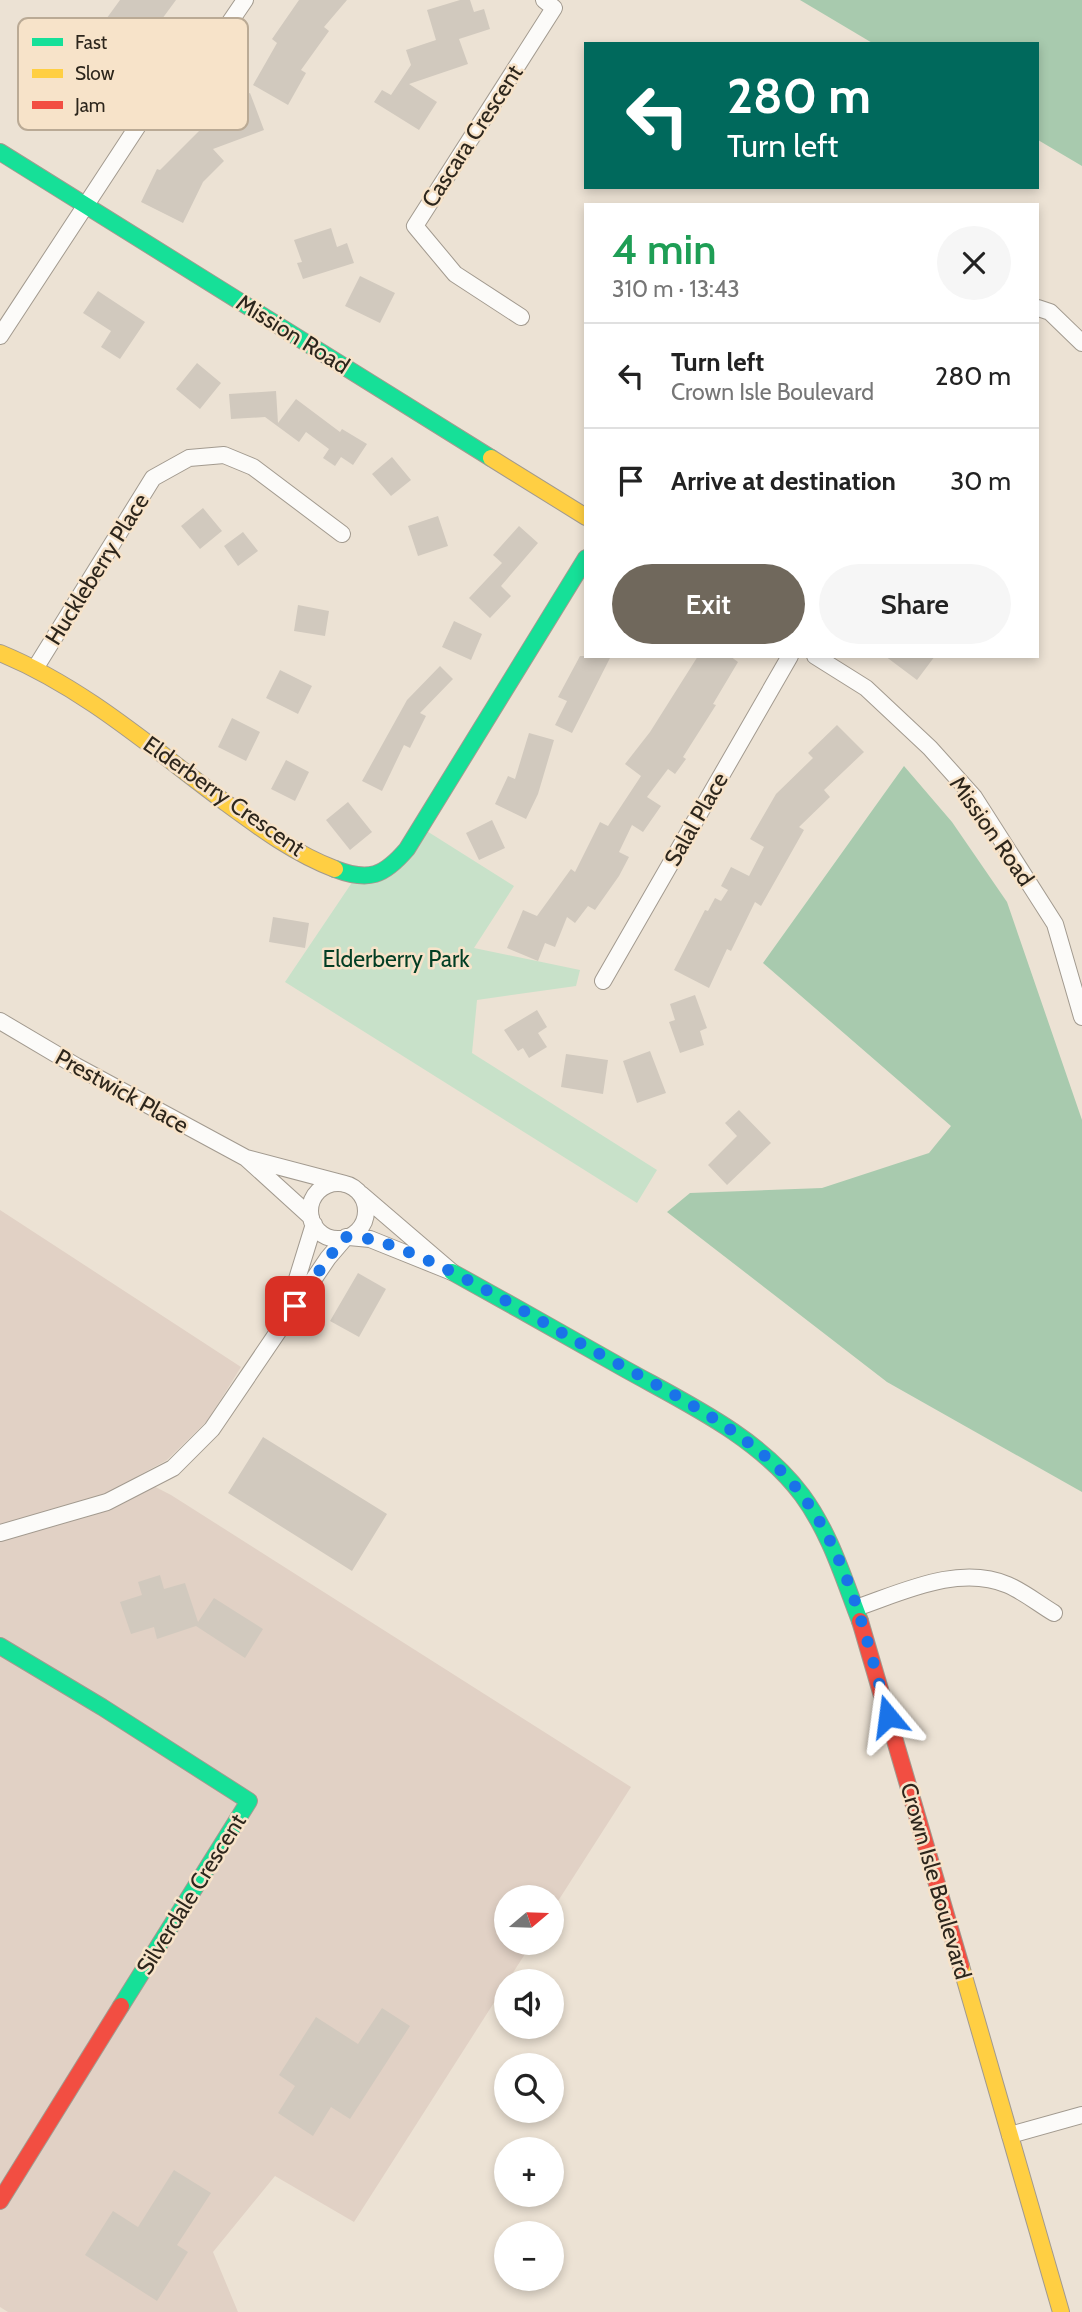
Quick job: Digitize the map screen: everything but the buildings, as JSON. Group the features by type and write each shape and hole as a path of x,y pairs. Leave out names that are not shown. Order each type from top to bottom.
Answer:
{"street":[{"path":"233,18 245,0"},
{"name":"Cascara Crescent","path":"521,317 455,274 415,226 554,8 544,0"},
{"path":"0,336 135,130"},
{"name":"Mission Road","path":"0,152 584,516"},
{"path":"1039,308 1050,312 1082,343"},
{"name":"Huckleberry Place","path":"36,667 153,478 189,458 224,455 254,467 342,534"},
{"name":"Elderberry Crescent","path":"0,653 36,667 123,723 252,822 334,872 355,878 374,876 397,859 422,828 584,561"},
{"name":"Salal Place","path":"603,981 789,658"},
{"name":"Mission Road","path":"818,658 866,688 930,748 974,797 1055,924 1082,1017"},
{"name":"Prestwick Place","path":"0,1021 76,1066 246,1158 345,1184"},
{"name":"Prestwick Place","path":"246,1158 313,1221"},
{"path":"0,1533 107,1502 173,1468 212,1429 328,1258 347,1237 359,1230 366,1209 361,1194 345,1184 336,1183 318,1191 310,1208 313,1221 327,1237 347,1237"},
{"name":"Crown Isle Boulevard","path":"361,1194 452,1272"},
{"path":"270,1342 297,1279 313,1221"},
{"name":"Crown Isle Boulevard","path":"347,1237 370,1239 452,1272 676,1398 717,1422 766,1457 801,1494 828,1536 856,1608 1061,2312"},
{"path":"856,1608 920,1586 967,1576 1007,1584 1054,1613"},
{"name":"Silverdale Crescent","path":"0,1646 102,1707 249,1801 0,2201"},
{"path":"1010,2135 1082,2115"}],"shaded area":[{"path":"0,1210 241,1367 208,1420 167,1460 136,1477 171,1495 631,1787 564,1892 564,1885 494,1885 494,1955 524,1955 515,1969 494,1969 494,2003 354,2222 275,2176 213,2252 238,2312 8,2312 0,2307"}],"green space":[{"path":"800,0 1082,0 1082,166 1039,141 1039,42 871,42"},
{"path":"904,766 952,822 1007,902 1082,1120 1082,1492 887,1382 667,1212 690,1193 822,1188 929,1153 951,1126 763,963"},
{"name":"Elderberry Park","path":"422,828 514,886 474,948 580,970 576,986 477,1000 472,1053 657,1170 637,1203 285,982 355,878 375,876"}],"traffic: fast":[{"path":"0,152 491,458"},
{"path":"335,869 357,875 375,874 391,865 407,849 584,561"},
{"path":"452,1272 720,1423 765,1456 785,1474 812,1510 835,1556 860,1621"},
{"path":"0,1646 102,1707 249,1801 121,2006"}],"traffic: slow":[{"path":"491,458 584,516"},
{"path":"0,653 61,683 89,701 265,831 306,856 335,869"},
{"path":"961,1966 1061,2312"}],"traffic: jam":[{"path":"860,1621 961,1966"},
{"path":"0,2201 121,2006"}],"route":[{"path":"295,1306 346,1237 370,1239 452,1272 717,1422 766,1457 801,1494 828,1536 866,1637 888,1716"}]}
